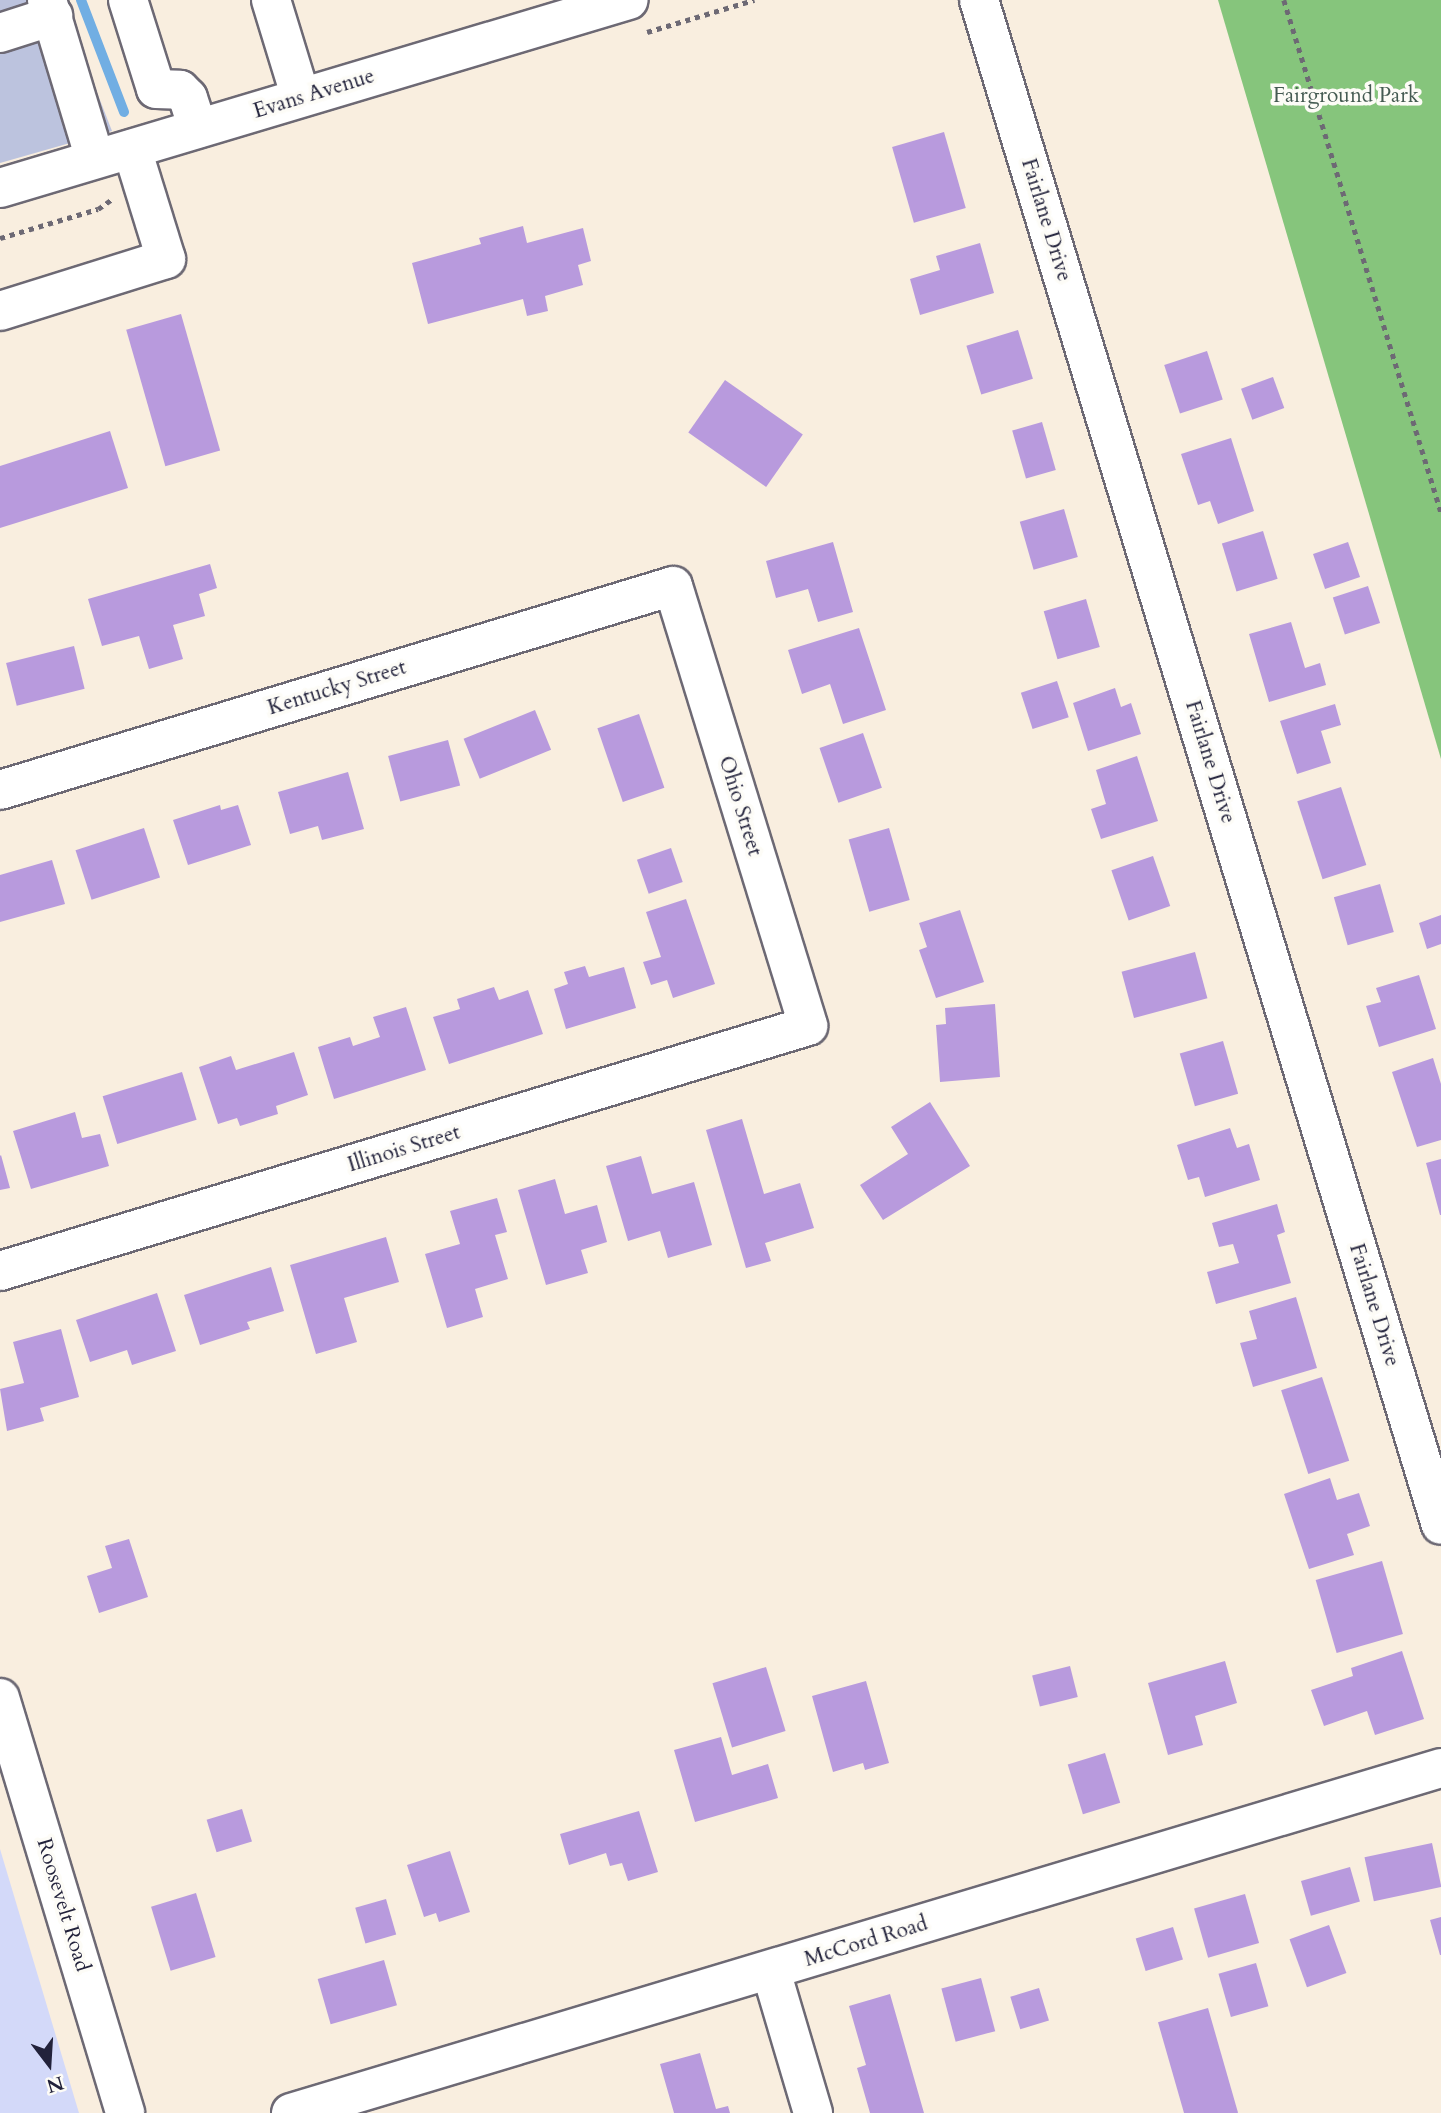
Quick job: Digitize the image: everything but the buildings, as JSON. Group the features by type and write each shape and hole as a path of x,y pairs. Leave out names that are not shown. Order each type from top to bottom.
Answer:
{"street":[{"path":"128,0 156,89 180,90 188,98 198,128"},
{"path":"271,0 301,98"},
{"name":"Evans Avenue","path":"1,184 132,149 301,98 540,13 629,0"},
{"name":"Fairlane Drive","path":"979,0 1441,1525"},
{"path":"0,33 50,8 95,159"},
{"path":"0,311 166,259 132,149"},
{"name":"Kentucky Street","path":"0,790 673,586"},
{"name":"Ohio Street","path":"673,586 808,1026"},
{"name":"Illinois Street","path":"0,1271 808,1026"},
{"name":"Roosevelt Road","path":"0,1698 125,2113"},
{"name":"McCord Road","path":"291,2113 1441,1768"},
{"path":"771,1971 813,2113"}],"path":[{"path":"1284,0 1441,512"}],"shaded area":[{"path":"0,0 61,0 112,131 0,163"},
{"path":"0,1849 79,2113 0,2113"}],"green space":[{"name":"Fairground Park","path":"1218,0 1441,0 1441,759"}],"waterway":[{"path":"81,0 124,112"}]}
